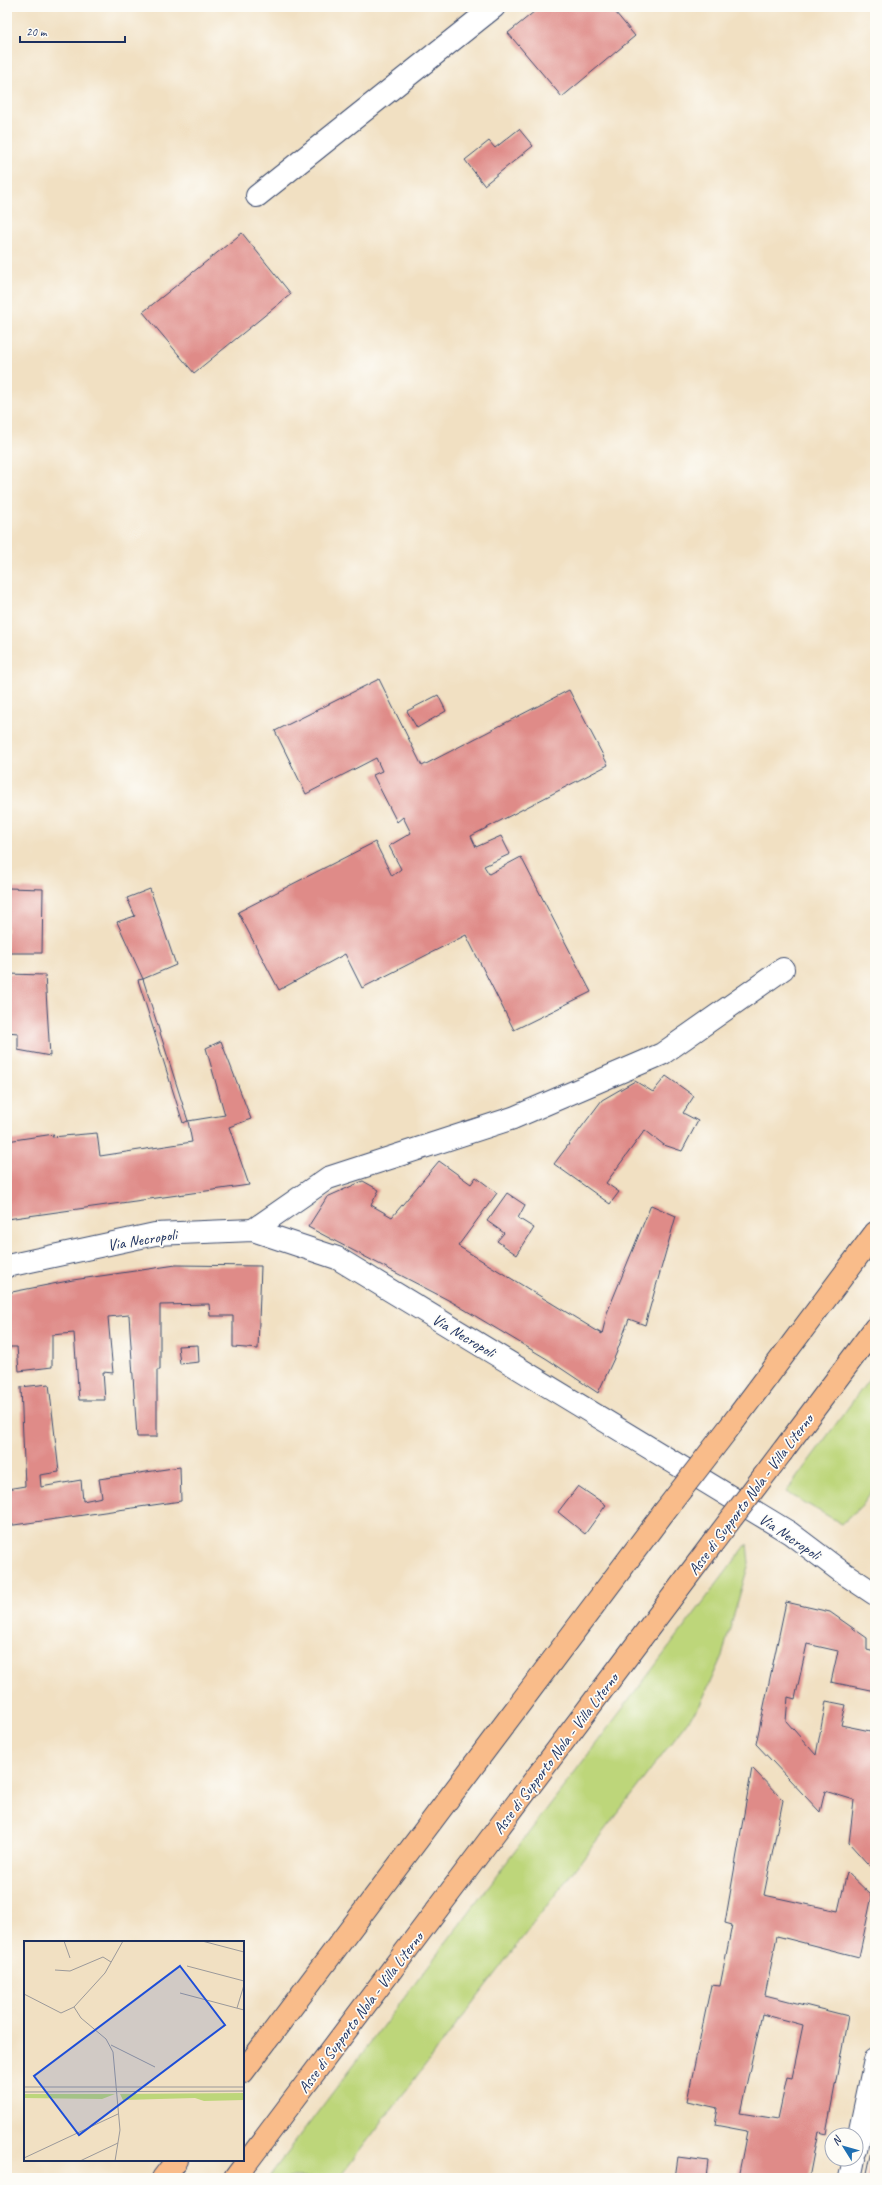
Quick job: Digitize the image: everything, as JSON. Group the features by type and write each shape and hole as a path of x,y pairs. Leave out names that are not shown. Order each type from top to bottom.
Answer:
{"highway":[{"path":"244,2071 875,1233"},
{"name":"Asse di Supporto Nola - Villa Literno","path":"235,2178 875,1328"},
{"path":"163,2178 176,2161"}],"street":[{"path":"257,196 494,7"},
{"path":"253,1230 328,1178 513,1118 662,1054 783,969"},
{"name":"Via Necropoli","path":"7,1266 155,1234 253,1230 336,1258 790,1533 839,1570 875,1594"},
{"path":"861,2127 875,2060"},
{"path":"850,2178 852,2167"}],"green space":[{"path":"875,1371 875,1487 861,1506 842,1524 786,1492"},
{"path":"747,1544 749,1563 722,1656 700,1705 339,2178 268,2178"}],"building":[{"path":"540,7 611,7 635,36 562,97 508,33"},
{"path":"519,129 533,146 484,185 465,160 489,141 495,148"},
{"path":"242,233 291,294 194,373 143,312"},
{"path":"379,679 422,766 569,690 608,765 471,836 476,847 501,836 510,854 484,866 489,874 521,857 591,992 514,1030 466,935 362,988 345,954 279,990 238,912 375,842 392,876 401,869 389,846 411,833 403,817 397,822 373,775 382,771 376,758 306,794 275,731"},
{"path":"438,695 446,711 417,728 407,711"},
{"path":"7,888 43,889 42,953 7,953"},
{"path":"150,889 176,965 143,979 117,922 135,916 127,898"},
{"path":"7,974 45,975 50,1056 18,1050 18,1033 7,1032"},
{"path":"143,979 188,1121 183,1123 138,980"},
{"path":"221,1041 251,1119 229,1127 249,1185 7,1219 7,1141 54,1134 52,1137 97,1133 100,1156 192,1142 188,1121 225,1115 206,1048"},
{"path":"666,1076 694,1096 683,1113 698,1121 682,1151 664,1145 645,1130 606,1183 619,1192 610,1204 554,1164 602,1100 635,1081 653,1092"},
{"path":"439,1161 471,1184 476,1177 497,1193 458,1246 602,1334 607,1313 651,1205 676,1216 645,1325 629,1319 616,1354 598,1393 547,1359 452,1302 308,1227 327,1197 363,1181 379,1190 371,1205 392,1217"},
{"path":"507,1193 525,1205 518,1218 534,1228 517,1255 497,1241 504,1233 487,1221"},
{"path":"176,1265 261,1266 258,1349 233,1347 233,1316 210,1316 209,1304 160,1305 160,1370 157,1370 157,1437 137,1437 129,1315 108,1317 113,1373 103,1372 105,1400 79,1400 74,1333 52,1335 52,1367 19,1371 17,1347 7,1347 7,1293 73,1280"},
{"path":"198,1345 199,1362 180,1364 178,1346"},
{"path":"49,1384 59,1472 40,1475 41,1487 81,1480 83,1501 102,1497 99,1479 180,1467 181,1501 7,1526 7,1489 25,1486 21,1387"},
{"path":"578,1486 606,1505 585,1534 558,1512"},
{"path":"786,1602 830,1612 867,1638 867,1650 875,1652 875,1691 831,1682 838,1651 807,1644 795,1699 788,1697 786,1721 816,1755 826,1701 846,1705 841,1725 875,1732 875,1872 849,1843 854,1800 825,1791 820,1812 756,1744"},
{"path":"752,1768 783,1800 764,1895 838,1911 847,1872 872,1896 859,1957 777,1936 765,1995 848,2016 827,2127 824,2127 824,2134 818,2132 809,2178 738,2178 747,2131 715,2125 718,2108 687,2101 711,1985 720,1986 732,1925 725,1923","holes":["762,2014 803,2025 792,2078 787,2077 778,2119 740,2113"]},
{"path":"874,2140 875,2178 866,2178"},
{"path":"678,2157 708,2161 706,2178 675,2178"}]}
